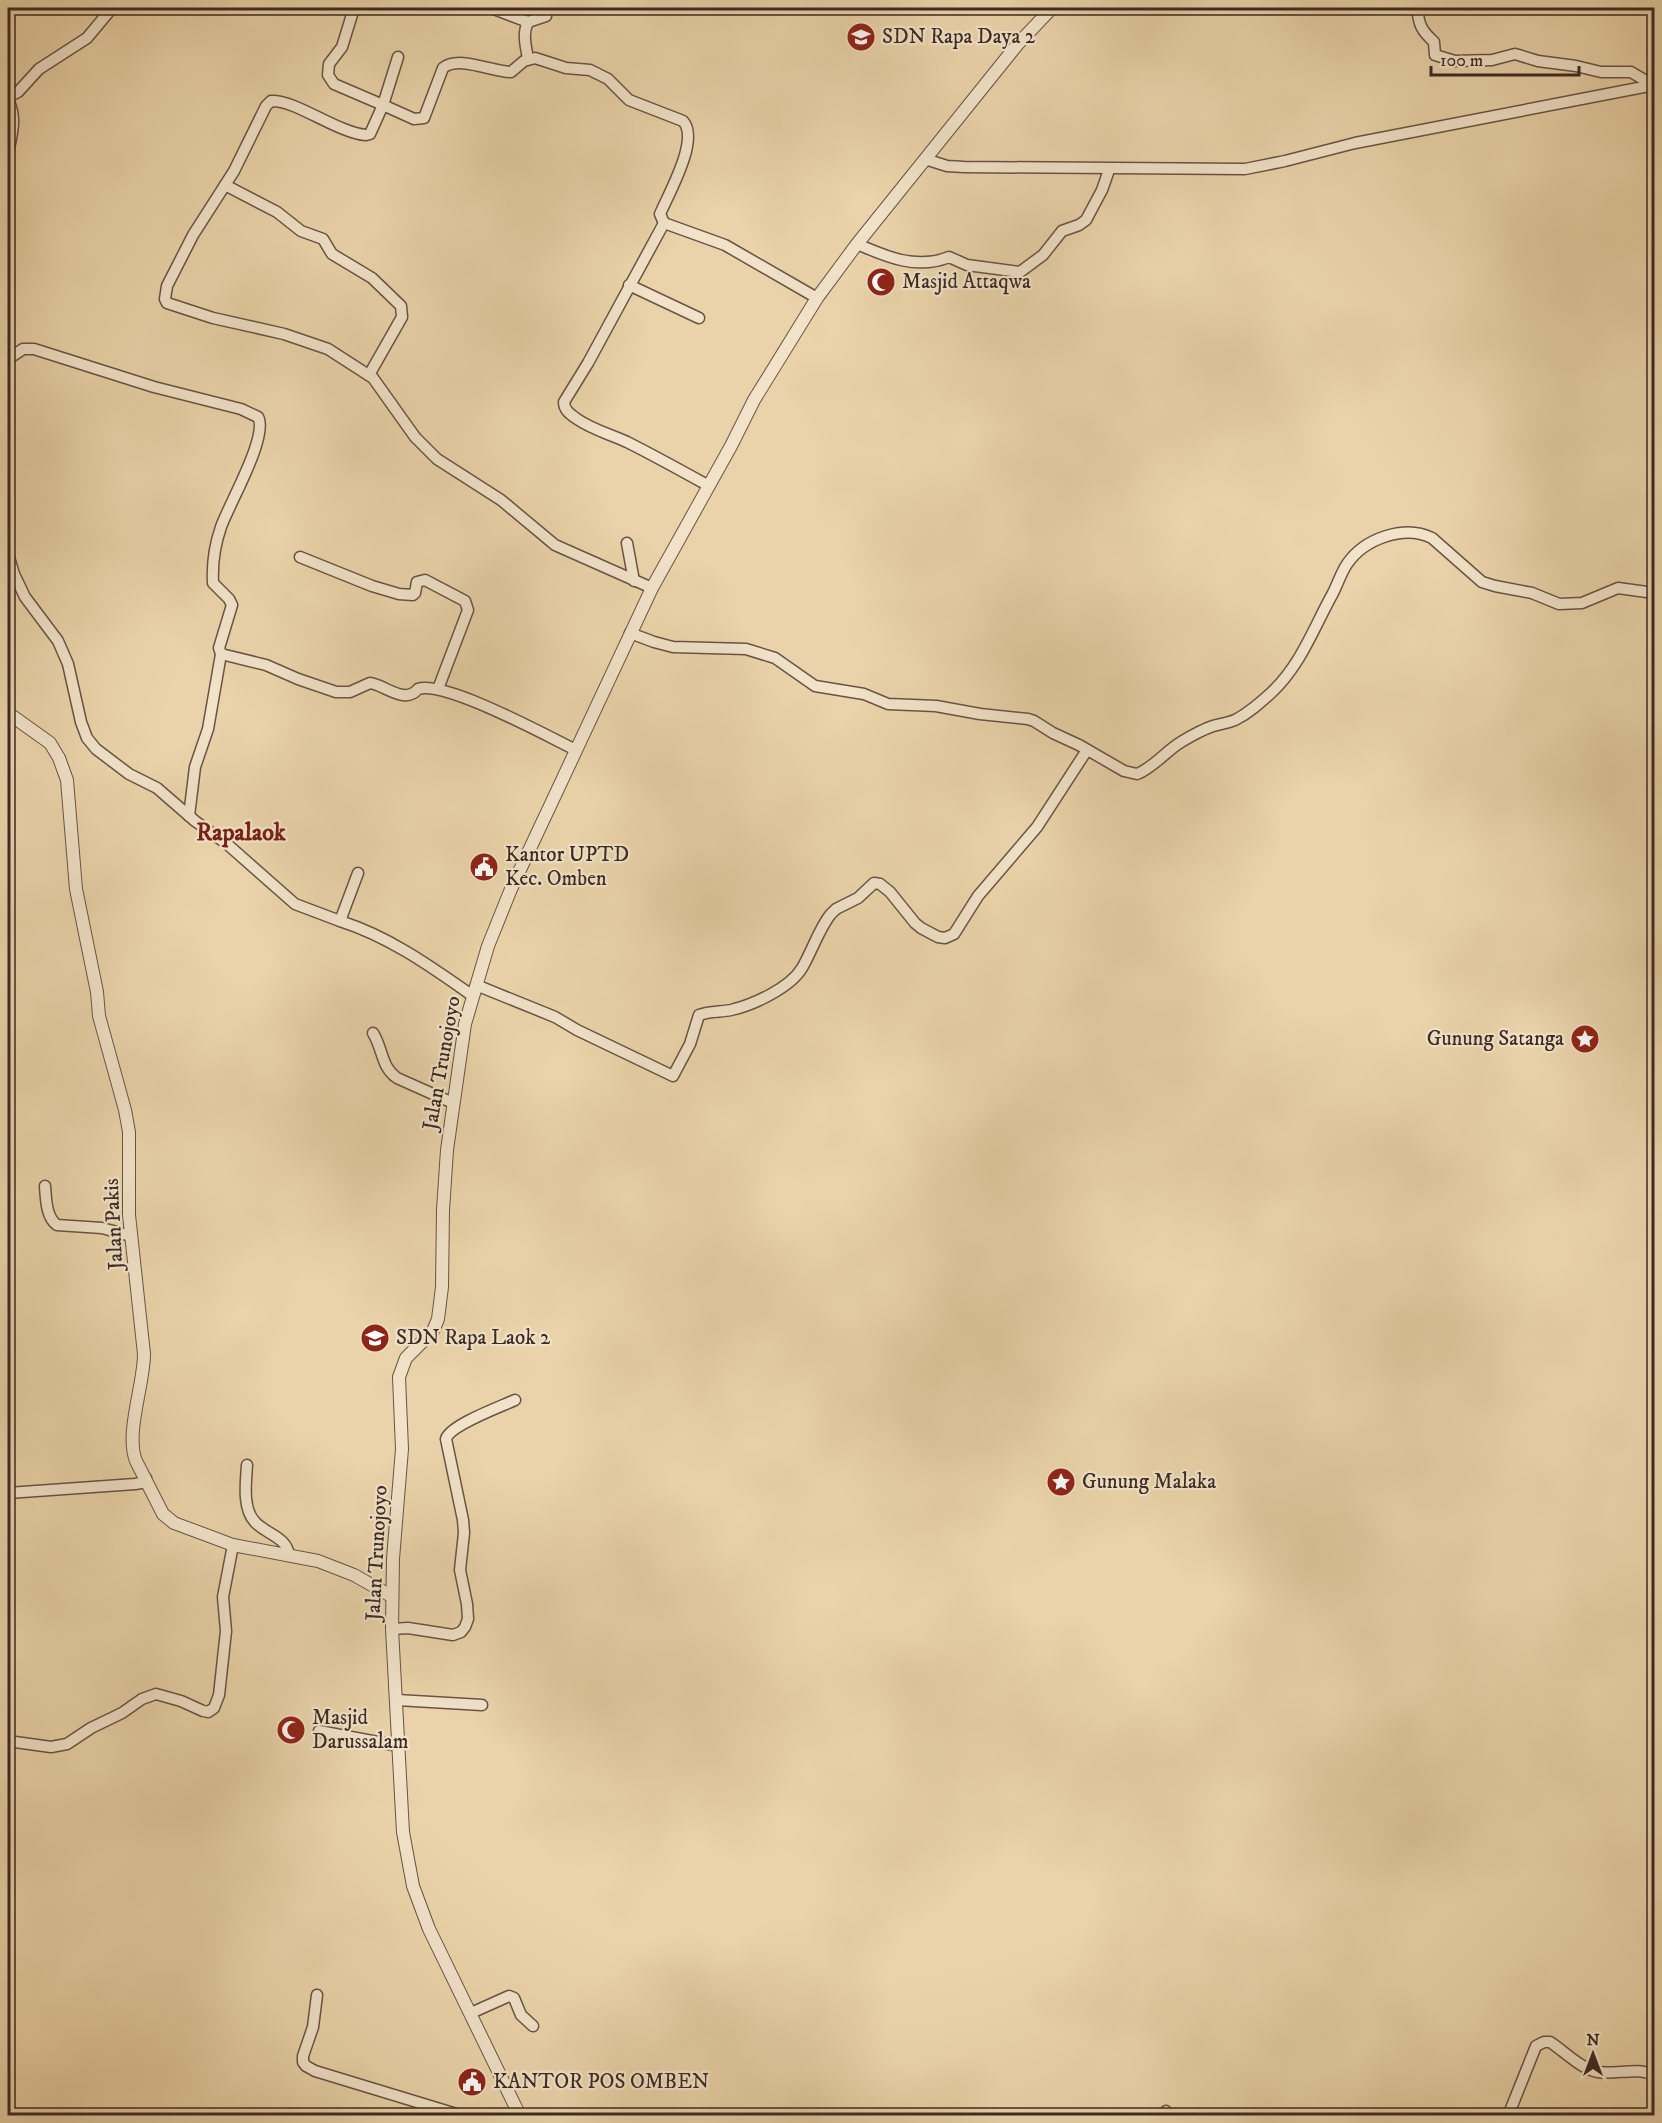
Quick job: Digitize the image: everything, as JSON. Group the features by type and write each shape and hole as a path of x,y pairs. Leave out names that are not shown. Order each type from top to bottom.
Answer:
{"street":[{"path":"8,153 13,131 13,114 8,99 18,92 39,69 87,38 112,8"},
{"path":"354,8 342,47 330,64 328,75 334,84 414,119 424,118 443,68 447,65 458,63 511,72 528,59 535,58 566,68 579,68 599,73 629,100 675,117 687,125 690,134 683,163 660,214 664,223 725,245 817,298"},
{"path":"491,8 528,22 546,15"},
{"name":"Jalan Trunojoyo","path":"520,2115 429,1929 413,1886 403,1832 392,1629 394,1539 402,1467 399,1377 406,1358 433,1331 438,1318 442,1287 444,1180 465,1024 488,946 512,889 630,633 754,400 817,298 857,244 1017,45 1052,8"},
{"path":"1417,8 1420,26 1424,34 1434,42 1436,56 1440,58 1455,62 1492,60 1515,54 1538,61 1601,72 1631,72 1654,85"},
{"path":"528,22 524,32 528,59"},
{"path":"398,57 383,105 373,129 366,135 282,102 271,101 225,185 193,235 167,286 166,301 213,318 265,329 328,349 369,375 415,437 437,459 501,500 555,545 652,588"},
{"path":"925,159 947,166 964,168 1245,170 1355,142 1654,85"},
{"path":"857,244 905,262 942,261 950,257 967,265 1020,272 1043,255 1062,231 1086,220 1106,182 1109,170"},
{"path":"225,185 277,212 301,231 323,239 332,254 372,278 401,306 402,317 369,375"},
{"path":"664,223 588,363 564,402 565,409 595,430 625,441 709,486"},
{"path":"629,285 699,318"},
{"path":"8,359 23,349 34,350 162,389 241,409 258,417 260,425 257,439 242,483 222,524 216,545 213,582 229,599 232,606 219,648 221,654 208,729 195,767 189,816"},
{"path":"630,633 673,647 746,649 775,658 815,686 864,694 888,704 936,706 980,714 1028,718 1124,771 1137,774 1198,732 1233,721 1250,712 1281,683 1303,653 1347,564 1368,546 1393,533 1424,534 1432,538 1482,582 1532,593 1559,604 1582,603 1618,588 1654,593"},
{"path":"627,543 634,580"},
{"path":"8,554 25,597 58,641 68,664 81,722 87,738 109,760 129,774 157,788 295,903 391,941 474,990 555,1017 673,1076 690,1044 699,1015 751,1004 794,978 830,915 836,909 858,898 874,883 880,884 890,892 921,928 938,937 945,938 954,934 978,896 1037,827 1087,750"},
{"path":"300,557 372,586 399,594 413,595 417,582 425,580 465,601 468,610 438,689"},
{"path":"221,654 266,665 336,692 350,692 370,683 406,696 424,687 438,689 492,709 576,750"},
{"name":"Jalan Pakis","path":"8,713 50,742 67,780 76,889 103,1034 127,1120 131,1155 129,1215 144,1363 135,1424 134,1454 136,1461 163,1514 170,1520 233,1545 289,1554 335,1567 391,1596"},
{"path":"340,921 358,873"},
{"path":"373,1033 379,1042 385,1066 390,1073 453,1103"},
{"path":"45,1186 49,1214 57,1225 102,1228 131,1236"},
{"path":"392,1629 408,1628 453,1635 461,1632 465,1627 468,1618 467,1604 460,1570 464,1526 446,1439 448,1433 457,1427 515,1400"},
{"path":"247,1465 246,1492 250,1515 255,1522 284,1544 289,1554"},
{"path":"8,1493 135,1484 141,1483 146,1478"},
{"path":"8,1741 51,1747 67,1744 142,1699 156,1694 181,1701 203,1711 208,1712 214,1708 219,1695 226,1631 223,1597 233,1545"},
{"path":"397,1700 482,1705"},
{"path":"320,1731 399,1746"},
{"path":"317,1995 313,2027 303,2056 306,2066 315,2071 463,2115"},
{"path":"471,2013 509,1996 514,1998 521,2015 533,2026"},
{"path":"1508,2115 1536,2046 1544,2042 1550,2042 1597,2072 1638,2071 1654,2076"}],"place":[{"name":"SDN Rapa Daya 2","path":"861,37"},
{"name":"Masjid Attaqwa","path":"881,282"},
{"name":"Kantor UPTD Kec. Omben","path":"484,867"},
{"name":"Gunung Satanga","path":"1585,1039"},
{"name":"SDN Rapa Laok 2","path":"375,1338"},
{"name":"Gunung Malaka","path":"1061,1482"},
{"name":"Masjid Darussalam","path":"291,1730"},
{"name":"KANTOR POS OMBEN","path":"472,2082"}],"district":[{"name":"Rapalaok","path":"241,833"}]}
